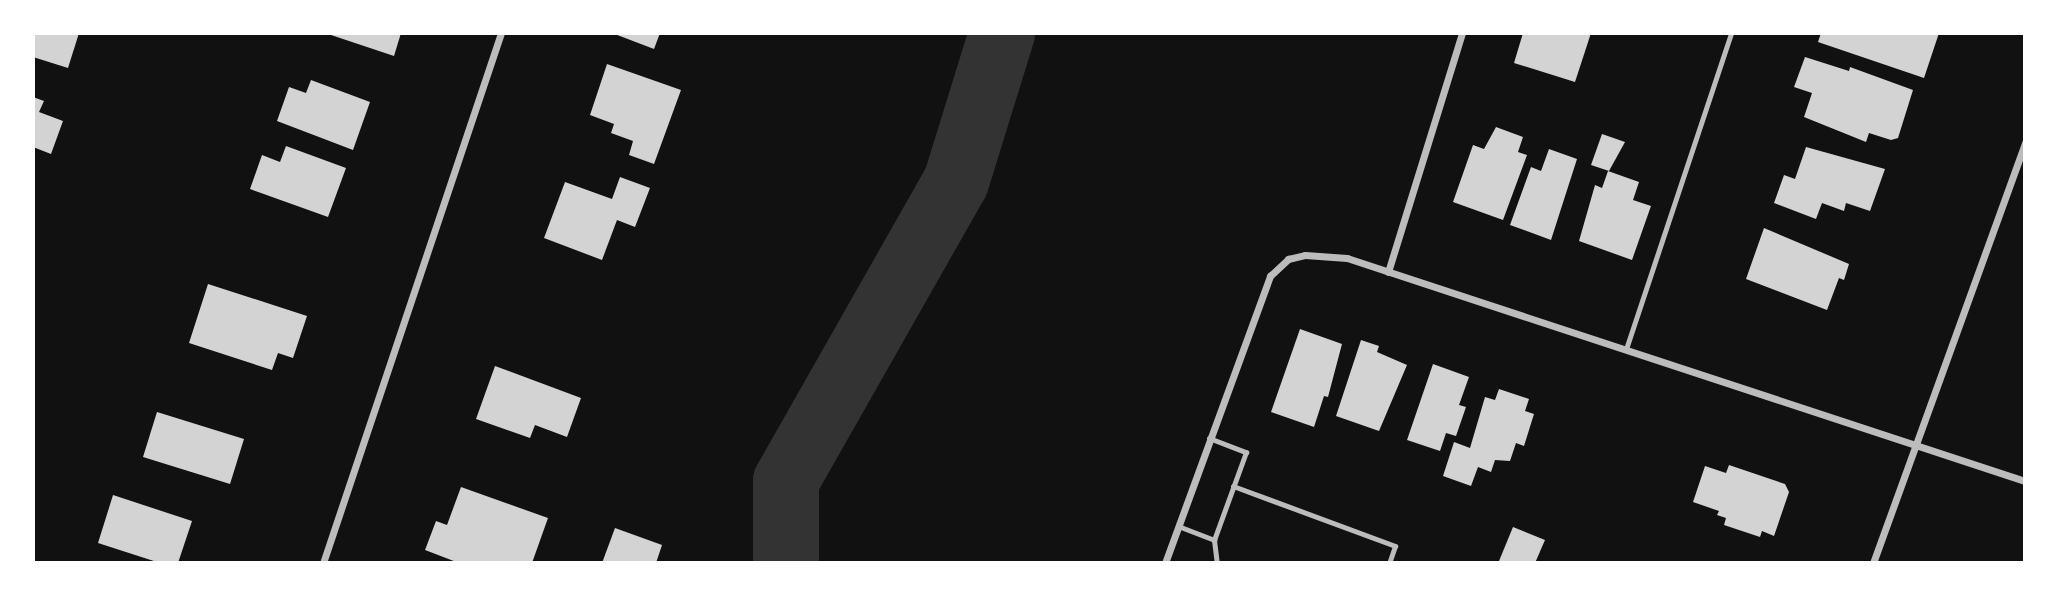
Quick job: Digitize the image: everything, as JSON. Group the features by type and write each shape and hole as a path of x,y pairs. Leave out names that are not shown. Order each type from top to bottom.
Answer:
{"street":[{"path":"323,563 501,33"},
{"path":"1388,272 1462,33"},
{"path":"1873,563 2025,142"},
{"path":"1165,563 1270,275 1288,259 1305,254 1347,258 2025,481"}],"lane":[{"path":"1626,349 1731,33"},
{"path":"1209,438 1246,452 1214,540 1217,563"},
{"path":"1233,486 1395,546 1389,563"},
{"path":"1177,526 1214,540"}],"building":[{"path":"33,33 79,33 68,68 33,57"},
{"path":"325,33 401,33 394,56"},
{"path":"612,33 660,33 654,49"},
{"path":"1523,33 1591,33 1575,82 1514,63"},
{"path":"1821,33 1939,33 1924,78 1818,42"},
{"path":"1805,57 1849,71 1850,67 1913,90 1898,138 1891,140 1869,133 1866,142 1804,117 1812,93 1794,87"},
{"path":"607,64 681,90 654,164 629,155 633,141 611,133 614,124 590,115"},
{"path":"311,80 370,102 353,150 277,121 289,87 306,93"},
{"path":"33,97 44,101 39,112 63,121 51,154 33,147"},
{"path":"1496,127 1523,137 1518,152 1527,155 1503,220 1453,202 1473,145 1484,149"},
{"path":"1602,134 1625,142 1609,171 1591,165"},
{"path":"286,146 346,168 328,217 250,189 262,155 280,162"},
{"path":"1806,147 1885,169 1870,211 1846,203 1844,211 1822,203 1816,219 1774,203 1784,175 1795,179"},
{"path":"1549,149 1577,159 1551,240 1510,225 1531,167 1541,171"},
{"path":"1608,171 1639,182 1633,200 1651,206 1632,260 1579,241 1595,185 1602,188"},
{"path":"620,177 650,188 635,227 617,220 602,260 544,238 565,182 612,199"},
{"path":"1764,228 1849,264 1844,280 1839,278 1827,310 1746,279"},
{"path":"208,284 307,316 293,358 278,353 272,370 189,343"},
{"path":"1300,329 1342,344 1328,397 1324,396 1314,427 1271,412"},
{"path":"1361,340 1379,346 1377,352 1407,365 1379,431 1336,416"},
{"path":"1433,364 1469,377 1459,405 1466,407 1456,436 1446,433 1440,451 1407,440"},
{"path":"495,366 581,398 567,437 535,425 530,438 476,419"},
{"path":"1499,389 1529,399 1525,411 1534,414 1524,446 1516,443 1510,461 1495,460 1491,472 1478,467 1471,486 1443,476 1454,442 1470,448 1485,397 1495,400"},
{"path":"157,412 244,439 230,484 143,457"},
{"path":"1729,465 1785,484 1789,492 1774,536 1762,531 1760,537 1724,525 1726,518 1717,515 1719,511 1693,502 1705,466 1726,473"},
{"path":"461,487 548,518 532,563 459,563 425,550 436,521 447,525"},
{"path":"113,495 192,521 178,563 160,563 98,543"},
{"path":"1513,527 1545,540 1535,563 1499,561"},
{"path":"615,528 662,545 656,563 602,563"}],"waterway":[{"path":"786,563 786,481 956,182 1002,33"}]}
